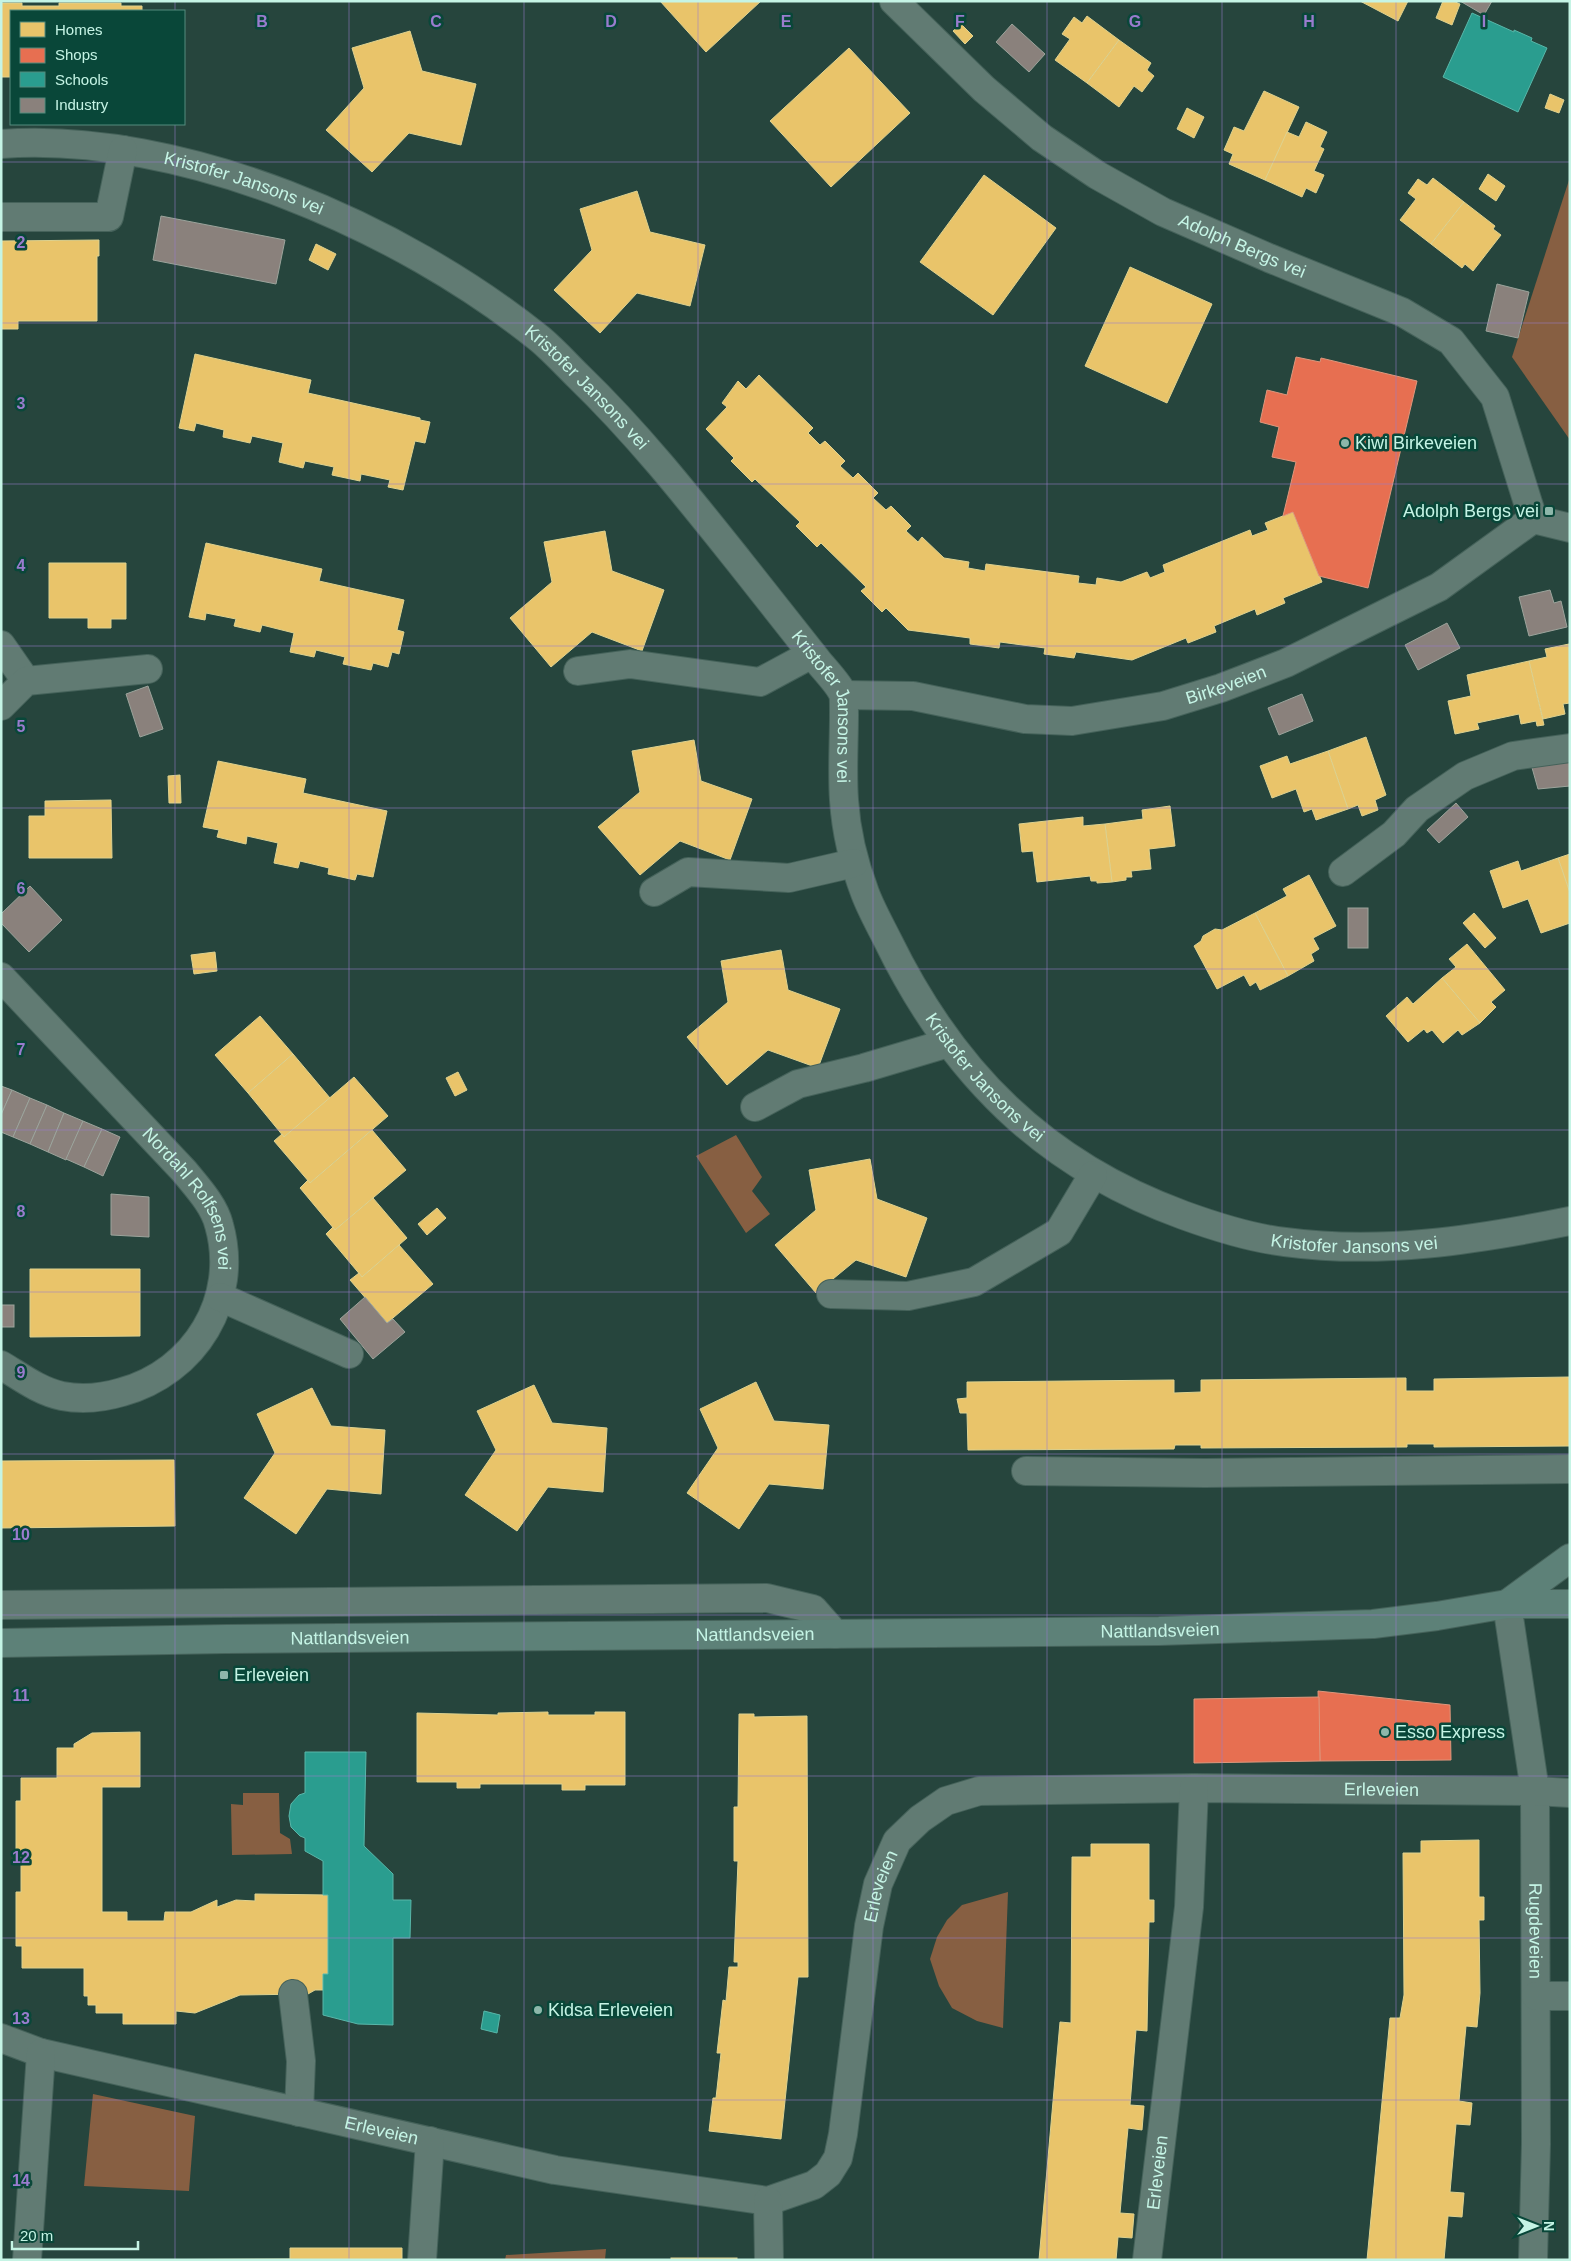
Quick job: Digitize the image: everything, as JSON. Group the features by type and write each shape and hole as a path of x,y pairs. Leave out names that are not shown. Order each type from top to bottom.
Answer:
{"main road":[{"name":"Nattlandsveien","path":"1507,1604 1570,1558"},
{"name":"Nattlandsveien","path":"1,1643 226,1638 1021,1634 1303,1627 1373,1624 1507,1604 1570,1604"}],"street":[{"name":"Adolph Bergs vei","path":"894,1 984,89 1042,138 1097,175 1163,212 1269,258 1402,312 1451,341 1495,397 1533,520"},
{"name":"Kristofer Jansons vei","path":"1,144 68,144 123,150 216,171 295,197 351,222 423,261 485,298 543,342 598,395 664,466 844,695 844,802 854,863 866,897 906,979 948,1043 993,1097 1040,1137 1093,1174 1158,1206 1223,1229 1284,1242 1350,1247 1414,1246 1497,1236 1570,1222"},
{"path":"1,216 109,216 123,150"},
{"path":"1533,520 1570,528"},
{"name":"Birkeveien","path":"844,695 913,696 1025,719 1072,721 1163,706 1221,688 1286,663 1439,587 1533,520"},
{"path":"1,645 26,680"},
{"path":"578,671 630,664 760,682 812,654"},
{"path":"1,706 26,680 148,669"},
{"path":"1343,872 1394,834 1417,809 1465,776 1513,756 1570,748"},
{"path":"654,892 688,872 789,878 854,863"},
{"name":"Nordahl Rolfsens vei","path":"1,977 159,1142 206,1198 219,1224 224,1258 220,1297 208,1326 190,1351 175,1367 132,1390 109,1396 85,1398 62,1396 37,1387 1,1365"},
{"path":"755,1107 798,1084 864,1068 948,1043"},
{"path":"831,1294 908,1296 974,1282 1059,1232 1093,1174"},
{"path":"220,1297 350,1354"},
{"path":"1026,1471 1206,1473 1570,1470"},
{"path":"1,1605 767,1598 813,1609 835,1634"},
{"name":"Rugdeveien","path":"1507,1604 1535,1791 1534,2260"},
{"name":"Erleveien","path":"1148,2260 1189,1907 1194,1788"},
{"name":"Erleveien","path":"1,2038 41,2052 555,2170 768,2201 814,2185 828,2174 838,2158 843,2134 869,1926 878,1884 896,1841 920,1819 946,1801 979,1791 1194,1788 1535,1791 1570,1793"},
{"path":"293,1994 301,2060 299,2112"},
{"path":"1536,1996 1570,1996"},
{"path":"28,2260 41,2052"},
{"path":"422,2260 430,2141"},
{"path":"768,2201 769,2260"}],"shaded area":[{"path":"1570,177 1570,440 1512,357"},
{"path":"736,1135 762,1177 752,1191 770,1214 746,1233 696,1156"},
{"path":"243,1793 279,1793 280,1833 290,1839 292,1854 232,1855 231,1804 243,1805"},
{"path":"1008,1892 1003,2028 977,2021 952,2008 939,1986 930,1959 937,1937 947,1920 962,1905"},
{"path":"93,2094 195,2116 189,2191 84,2186"},
{"path":"606,2249 605,2260 505,2260 506,2255"}],"building: Homes":[{"path":"660,1 761,1 706,52"},
{"path":"1360,1 1408,1 1398,21"},
{"path":"1443,1 1453,1 1460,4 1452,25 1436,18"},
{"path":"1,3 22,3 22,6 59,6 59,3 121,3 121,6 142,6 142,10 10,10 10,77 1,77"},
{"path":"1087,16 1119,40 1087,83 1055,60 1070,39 1062,34 1074,17 1082,23"},
{"path":"961,24 973,36 965,44 953,31"},
{"path":"410,31 422,71 476,84 461,145 409,133 372,172 326,130 364,88 352,48"},
{"path":"1119,40 1151,63 1147,70 1154,76 1142,92 1134,86 1119,107 1087,83"},
{"path":"849,48 910,113 831,187 770,121"},
{"path":"1264,91 1299,107 1265,180 1229,164 1233,154 1224,150 1234,127 1244,131"},
{"path":"1550,94 1564,100 1559,113 1545,108"},
{"path":"1187,108 1204,117 1194,138 1177,129"},
{"path":"1306,122 1327,132 1320,147 1324,149 1314,171 1324,175 1316,193 1306,188 1302,197 1265,180 1287,132 1299,137"},
{"path":"1488,174 1505,186 1496,201 1479,189"},
{"path":"984,175 1056,228 993,315 920,262"},
{"path":"1433,178 1464,202 1431,244 1400,220 1416,199 1408,193 1418,179 1427,185"},
{"path":"637,191 650,232 705,245 690,306 637,293 600,333 554,290 592,250 580,209"},
{"path":"1464,202 1495,226 1493,229 1501,235 1473,271 1465,264 1462,268 1431,244"},
{"path":"99,240 99,256 97,256 97,321 18,321 18,329 1,329 1,241"},
{"path":"316,244 336,254 328,270 309,260"},
{"path":"1130,267 1212,304 1167,403 1085,366"},
{"path":"195,354 311,380 308,393 420,418 420,420 430,422 425,443 415,441 403,490 388,487 390,480 361,474 360,481 332,475 334,467 305,461 303,468 279,462 283,443 252,436 250,443 223,437 224,430 196,423 194,431 179,428"},
{"path":"759,375 813,428 808,433 820,445 825,441 845,461 840,466 853,478 858,473 878,493 873,498 886,510 891,506 911,526 906,531 918,542 922,537 944,558 969,562 968,568 985,571 986,564 1079,576 1078,583 1096,585 1097,578 1121,582 1147,572 1150,578 1165,572 1163,565 1250,530 1252,536 1268,530 1265,523 1293,512 1322,582 1283,598 1285,603 1257,615 1255,609 1214,626 1216,632 1188,643 1186,638 1132,660 1076,652 1074,658 1044,654 1045,648 1000,642 999,648 970,644 970,638 908,630 886,608 882,612 861,591 866,587 821,543 817,547 796,526 800,522 755,479 752,482 731,461 734,458 706,429 727,407 722,403 738,381 746,389"},
{"path":"605,531 612,571 664,590 642,651 592,632 551,667 510,618 552,582 544,542"},
{"path":"206,543 322,569 319,581 404,600 397,630 404,632 399,654 392,652 388,667 373,663 371,670 343,664 345,657 316,650 314,657 290,652 294,633 262,625 260,632 234,626 236,619 206,613 205,620 189,617"},
{"path":"49,563 126,563 126,619 111,619 111,628 88,628 88,618 49,618"},
{"path":"1569,644 1570,703 1563,704 1565,714 1543,719 1529,661 1547,657 1545,649"},
{"path":"1529,661 1544,725 1537,726 1536,721 1521,724 1519,714 1477,723 1479,729 1455,734 1448,701 1471,696 1467,675"},
{"path":"1366,737 1386,795 1375,800 1378,810 1362,816 1358,805 1348,809 1328,751"},
{"path":"694,740 701,781 752,799 730,860 680,841 640,875 598,827 640,792 632,751"},
{"path":"1328,751 1348,809 1316,820 1312,809 1304,812 1296,789 1272,798 1260,766 1287,756 1290,764"},
{"path":"218,761 306,779 303,793 387,811 373,877 357,874 355,880 328,874 329,868 300,861 298,868 274,863 278,843 247,836 246,844 217,837 219,830 203,827"},
{"path":"180,775 181,803 169,803 168,776"},
{"path":"111,800 112,858 29,858 29,816 45,816 45,801"},
{"path":"1170,806 1175,846 1149,849 1151,869 1131,871 1132,877 1112,882 1105,824 1143,819 1142,810"},
{"path":"1083,817 1083,826 1105,824 1112,882 1097,883 1097,881 1091,881 1090,876 1037,882 1033,851 1022,852 1019,824"},
{"path":"1570,854 1570,893 1558,858"},
{"path":"1558,858 1570,893 1570,923 1541,933 1528,899 1503,908 1490,871 1518,861 1521,871"},
{"path":"1309,875 1336,926 1313,938 1319,949 1311,954 1314,961 1288,976 1255,913 1287,896 1283,889"},
{"path":"1255,913 1288,976 1260,990 1256,982 1250,986 1244,975 1217,989 1194,946 1201,941 1203,936 1215,929 1222,930"},
{"path":"1474,913 1496,938 1485,948 1463,923"},
{"path":"1467,944 1505,990 1491,1002 1496,1007 1480,1023 1442,978 1456,967 1449,959"},
{"path":"781,950 788,990 840,1009 818,1068 768,1050 727,1085 687,1037 728,1002 721,961"},
{"path":"215,952 217,971 194,974 191,955"},
{"path":"1442,978 1480,1023 1462,1035 1458,1030 1443,1043 1432,1030 1427,1033 1424,1029 1408,1042 1386,1016 1407,997 1413,1004"},
{"path":"260,1016 293,1054 248,1093 215,1055"},
{"path":"293,1054 330,1098 284,1137 248,1093"},
{"path":"458,1072 467,1090 455,1096 446,1078"},
{"path":"354,1077 388,1116 310,1183 274,1141 282,1134 284,1137"},
{"path":"372,1130 406,1170 335,1230 300,1188 308,1180 310,1183"},
{"path":"870,1159 877,1199 927,1218 906,1277 856,1260 816,1293 775,1245 816,1210 809,1170"},
{"path":"373,1198 407,1238 362,1277 326,1234 333,1227 335,1230"},
{"path":"437,1208 446,1218 427,1235 418,1224"},
{"path":"399,1245 433,1284 387,1323 350,1280 359,1273 362,1277"},
{"path":"30,1269 140,1269 140,1336 30,1337"},
{"path":"1570,1377 1570,1446 1434,1447 1434,1444 1407,1444 1407,1447 1201,1448 1201,1445 1175,1445 1174,1449 968,1450 967,1413 960,1413 957,1399 967,1398 967,1382 1174,1380 1174,1393 1201,1392 1201,1380 1406,1378 1406,1391 1434,1391 1434,1379"},
{"path":"756,1382 774,1421 829,1425 823,1489 769,1484 739,1529 687,1493 718,1448 700,1409"},
{"path":"534,1385 552,1423 607,1428 603,1492 548,1487 517,1531 465,1495 496,1450 477,1411"},
{"path":"312,1388 331,1426 385,1430 381,1494 327,1489 296,1534 244,1498 275,1453 257,1414"},
{"path":"174,1460 175,1526 1,1528 1,1461"},
{"path":"548,1712 548,1715 595,1715 595,1712 625,1712 625,1785 585,1785 585,1790 562,1790 562,1784 480,1784 480,1788 457,1788 457,1782 417,1782 417,1713 498,1715 498,1713"},
{"path":"739,1714 754,1714 754,1717 807,1716 808,1977 798,1977 781,2139 709,2131 713,2098 716,2098 721,2053 717,2053 723,2000 726,2001 729,1967 738,1967 738,1962 734,1962 738,1861 734,1861 734,1807 738,1807"},
{"path":"140,1732 140,1787 102,1787 102,1912 127,1912 127,1921 164,1921 165,1912 191,1912 217,1900 217,1907 236,1900 255,1901 255,1894 328,1895 328,1974 323,1974 323,1990 315,1990 308,1994 240,1995 195,2013 176,2011 176,2024 123,2024 123,2013 96,2013 96,2005 88,2005 88,1996 84,1996 84,1968 22,1968 22,1946 16,1946 16,1892 21,1892 21,1855 16,1855 16,1801 21,1801 21,1778 57,1778 57,1748 74,1748 74,1744 92,1733"},
{"path":"1479,1840 1479,1897 1484,1897 1484,1920 1479,1920 1480,1993 1477,2027 1466,2026 1459,2101 1472,2103 1470,2125 1456,2124 1450,2192 1464,2193 1462,2217 1448,2216 1444,2260 1367,2260 1390,2018 1400,2018 1404,1995 1403,1853 1421,1853 1421,1841"},
{"path":"1091,1844 1149,1844 1149,1900 1154,1900 1154,1922 1149,1922 1147,2031 1136,2030 1130,2105 1144,2106 1142,2130 1128,2128 1120,2213 1134,2214 1132,2238 1118,2237 1116,2260 1039,2260 1060,2022 1071,2023 1072,1857 1091,1857"},
{"path":"290,2248 402,2248 402,2260 80,2260 290,2259"},
{"path":"671,2258 737,2258 737,2260 671,2260"}],"building: Shops":[{"path":"1296,357 1320,362 1321,358 1417,381 1368,588 1319,576 1293,512 1283,516 1296,462 1272,457 1279,427 1260,422 1267,390 1287,395"},
{"name":"Esso Express","path":"1318,1691 1450,1705 1451,1760 1320,1761"},
{"path":"1319,1697 1320,1761 1194,1763 1194,1699"}],"building: Schools":[{"path":"1472,13 1532,38 1531,41 1547,48 1518,112 1443,77"},
{"path":"305,1752 366,1752 364,1846 393,1874 393,1900 411,1900 410,1938 393,1938 393,2025 358,2024 323,2015 323,1974 328,1974 328,1895 323,1895 323,1861 305,1851 305,1838 300,1836 291,1827 289,1816 291,1804 299,1795 305,1793"},
{"path":"484,2011 500,2015 497,2033 481,2029"}],"building: Industry":[{"path":"1460,1 1492,1 1484,15"},
{"path":"1012,24 1045,54 1029,72 996,42"},
{"path":"161,216 285,240 276,284 153,260"},
{"path":"1497,284 1529,292 1518,338 1486,331"},
{"path":"1550,590 1554,603 1561,601 1567,627 1529,636 1519,597"},
{"path":"1447,623 1460,648 1418,670 1405,645"},
{"path":"148,686 163,729 140,737 126,694"},
{"path":"1302,694 1313,721 1279,735 1268,708"},
{"path":"1570,761 1570,786 1538,789 1531,764"},
{"path":"1456,803 1468,817 1439,843 1427,830"},
{"path":"30,886 62,920 29,952 1,923 1,914"},
{"path":"1348,908 1368,908 1368,948 1348,948"},
{"path":"1,1086 12,1090 1,1115"},
{"path":"12,1090 30,1098 13,1137 1,1132 1,1115"},
{"path":"30,1098 47,1105 30,1144 13,1137"},
{"path":"47,1105 64,1113 48,1152 30,1144"},
{"path":"64,1113 83,1121 66,1160 48,1152"},
{"path":"83,1121 102,1129 84,1167 66,1159"},
{"path":"102,1129 120,1137 103,1176 84,1167"},
{"path":"111,1194 149,1197 149,1237 111,1235"},
{"path":"365,1297 387,1323 393,1319 405,1332 373,1359 340,1319"},
{"path":"1,1305 14,1305 14,1327 1,1327"}],"place":[{"name":"Kiwi Birkeveien","path":"1345,443"},
{"name":"Adolph Bergs vei","path":"1549,511"},
{"name":"Erleveien","path":"224,1675"},
{"name":"Esso Express","path":"1385,1732"},
{"name":"Kidsa Erleveien","path":"538,2010"}]}
